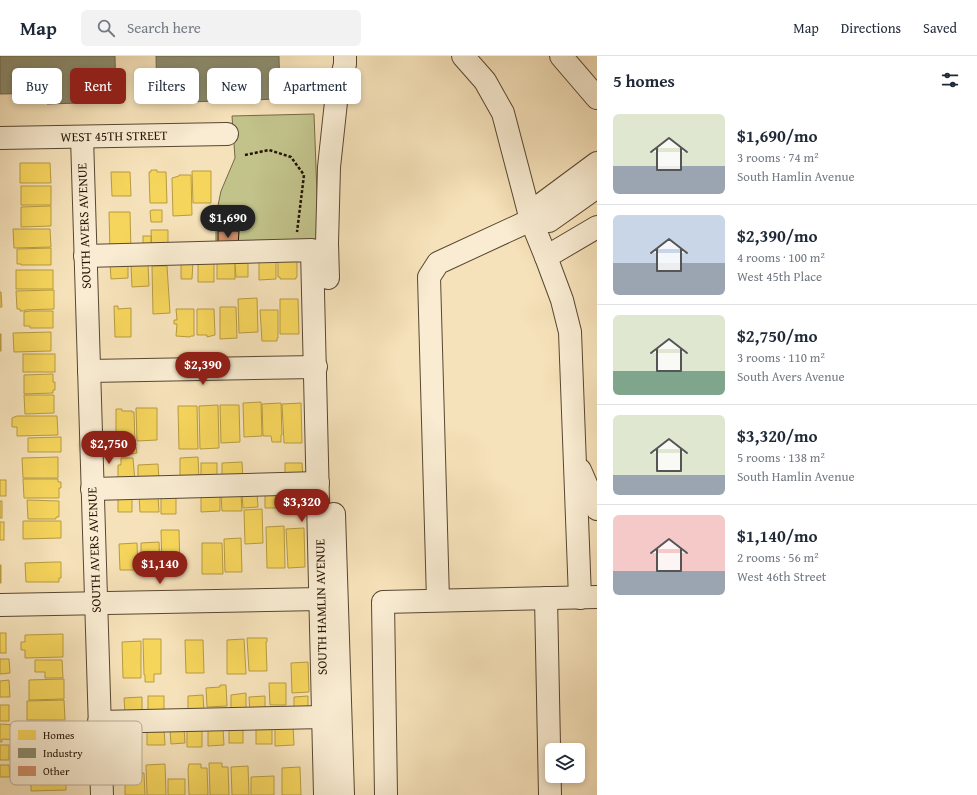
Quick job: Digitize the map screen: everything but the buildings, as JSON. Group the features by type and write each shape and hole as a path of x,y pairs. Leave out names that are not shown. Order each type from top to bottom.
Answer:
{"street":[{"path":"343,795 339,709 327,243 329,167 336,102 345,64 345,56"},
{"path":"386,795 383,602 588,597 575,458 570,332 562,300 531,220 503,113 485,81 463,56"},
{"path":"561,56 597,98"},
{"name":"WEST 45TH STREET","path":"0,138 227,134"},
{"name":"SOUTH AVERS AVENUE","path":"82,137 100,721"},
{"path":"531,220 539,206 597,163"},
{"path":"438,600 429,277 438,263 531,220 549,221 597,186"},
{"path":"546,257 597,227"},
{"path":"85,256 304,251"},
{"name":"SOUTH HAMLIN AVENUE","path":"304,251 316,367 325,795"},
{"path":"89,371 316,367"},
{"path":"575,458 597,509"},
{"path":"92,489 318,483"},
{"path":"546,598 550,795"},
{"path":"0,604 321,599"},
{"path":"137,721 323,716"},
{"name":"SOUTH AVERS AVENUE","path":"102,785 102,795"}],"path":[{"path":"245,155 269,150 291,157 304,174 303,195 297,228 304,251"}],"green space":[{"path":"314,114 319,246 216,248 216,215 221,191 235,158 232,116"}]}
